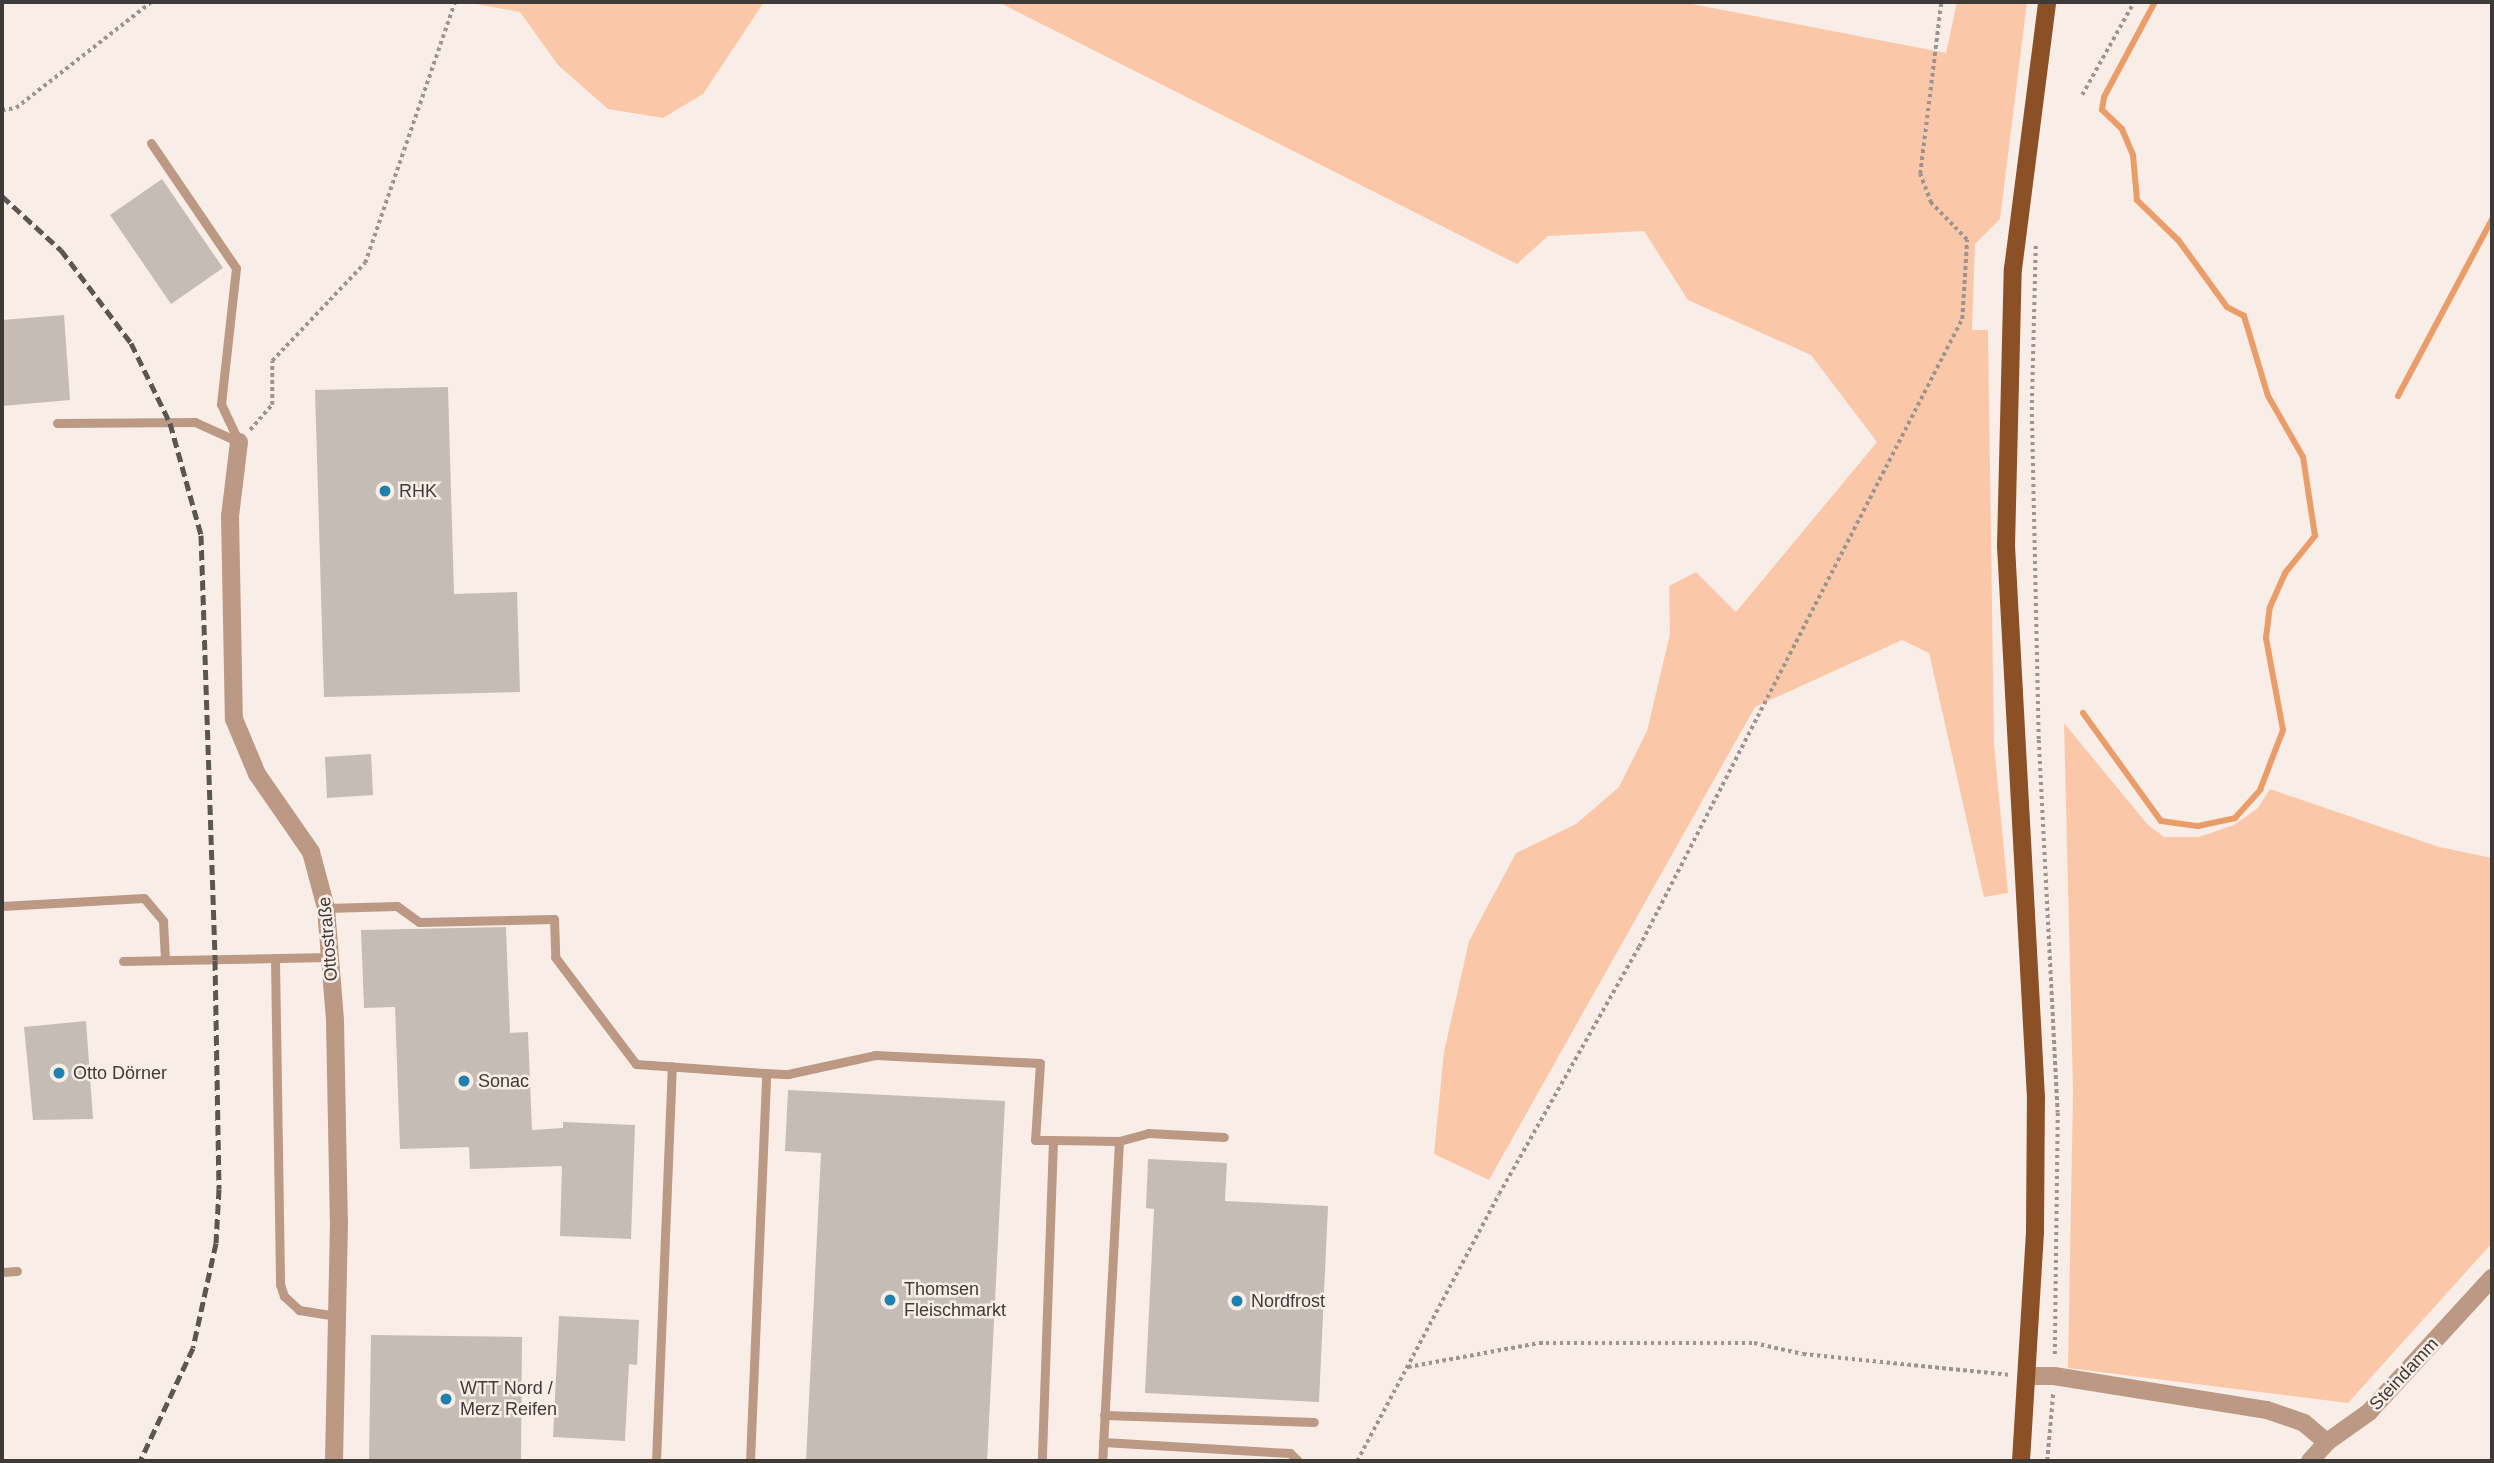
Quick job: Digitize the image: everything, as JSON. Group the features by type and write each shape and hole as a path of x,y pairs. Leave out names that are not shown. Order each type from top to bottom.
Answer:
{"main road":[{"path":"2021,1461 2028,1376 2036,1098 2006,545 2013,269 2047,2"}],"street":[{"name":"Ottostraße","path":"239,442 230,516 234,719 257,774 311,852 326,908 339,1208 334,1461"},
{"name":"Steindamm","path":"2310,1461 2327,1442 2369,1412 2492,1278"},
{"path":"2028,1376 2054,1376 2267,1410 2304,1423 2327,1442"}],"lane":[{"path":"151,144 236,268 221,404 239,442"},
{"path":"57,423 195,422 239,442"},
{"path":"2,906 144,898 163,920 165,960"},
{"path":"326,908 397,906 419,922 554,919 555,957 636,1064 788,1074 875,1055 1040,1063 1035,1140 1119,1141 1148,1133 1224,1137"},
{"path":"123,961 330,957"},
{"path":"275,960 280,1284 284,1296 299,1310 337,1316"},
{"path":"656,1461 672,1066"},
{"path":"750,1461 766,1073"},
{"path":"1042,1461 1053,1140"},
{"path":"1102,1461 1119,1141"},
{"path":"2,1272 17,1271"},
{"path":"1104,1415 1314,1422"},
{"path":"1103,1442 1290,1453 1298,1461"}],"path":[{"path":"2,110 16,108 152,2"},
{"path":"239,442 272,405 272,361 365,263 455,2"},
{"path":"1357,1461 1639,947 1962,319 1968,240 1931,203 1920,174 1941,2"},
{"path":"2082,95 2134,2"},
{"path":"2037,233 2032,407 2038,727 2058,1114 2054,1376 2047,1461"},
{"path":"1407,1367 1539,1343 1754,1343 1803,1354 2028,1376"}],"shaded area":[{"path":"764,2 703,94 663,118 608,109 558,65 520,12 471,3"},
{"path":"998,2 1682,2 1946,53 1957,2 2027,2 2000,219 1975,244 1972,330 1988,330 1994,744 2008,893 1984,897 1929,653 1902,640 1755,707 1489,1180 1434,1154 1444,1052 1469,941 1516,853 1576,824 1619,787 1647,731 1670,634 1669,586 1696,572 1736,612 1877,442 1811,355 1688,300 1644,231 1548,236 1517,264"},
{"path":"2064,723 2148,825 2164,837 2199,837 2234,825 2258,808 2270,789 2439,847 2492,858 2492,1243 2348,1403 2068,1368 2073,1091"}],"building":[{"path":"162,179 223,268 171,304 110,215"},
{"path":"64,315 70,400 2,406 2,320"},
{"name":"RHK","path":"448,387 454,594 517,592 520,692 324,697 315,390"},
{"path":"371,754 373,795 327,798 325,757"},
{"name":"Sonac","path":"506,927 510,1033 528,1032 532,1130 563,1128 563,1122 635,1125 631,1239 560,1236 562,1166 470,1169 469,1147 400,1149 395,1007 364,1008 361,930"},
{"name":"Otto Dörner","path":"86,1021 93,1119 33,1120 24,1027"},
{"path":"788,1090 1005,1101 987,1461 806,1461 821,1153 785,1151"},
{"name":"Nordfrost","path":"1148,1159 1227,1163 1225,1201 1328,1206 1319,1402 1145,1393 1154,1209 1146,1208"},
{"path":"559,1316 639,1320 637,1365 629,1364 625,1441 553,1437"},
{"name":"WTT Nord / Merz Reifen","path":"371,1335 522,1337 521,1461 369,1461"}],"waterway":[{"path":"2083,713 2161,821 2198,826 2235,818 2260,790 2283,730 2266,638 2270,607 2285,573 2315,536 2303,457 2268,396 2244,316 2227,307 2179,241 2137,200 2133,155 2122,129 2102,110 2104,97 2155,2"},
{"path":"2398,396 2492,219"}],"railway":[{"path":"2,196 61,250 131,343 170,423 201,535 215,960 219,1189 216,1243 193,1348 140,1461"}],"place":[{"name":"RHK","path":"385,491"},
{"name":"Otto Dörner","path":"59,1073"},
{"name":"Sonac","path":"464,1081"},
{"name":"Thomsen Fleischmarkt","path":"890,1300"},
{"name":"Nordfrost","path":"1237,1301"},
{"name":"WTT Nord / Merz Reifen","path":"446,1399"}]}
